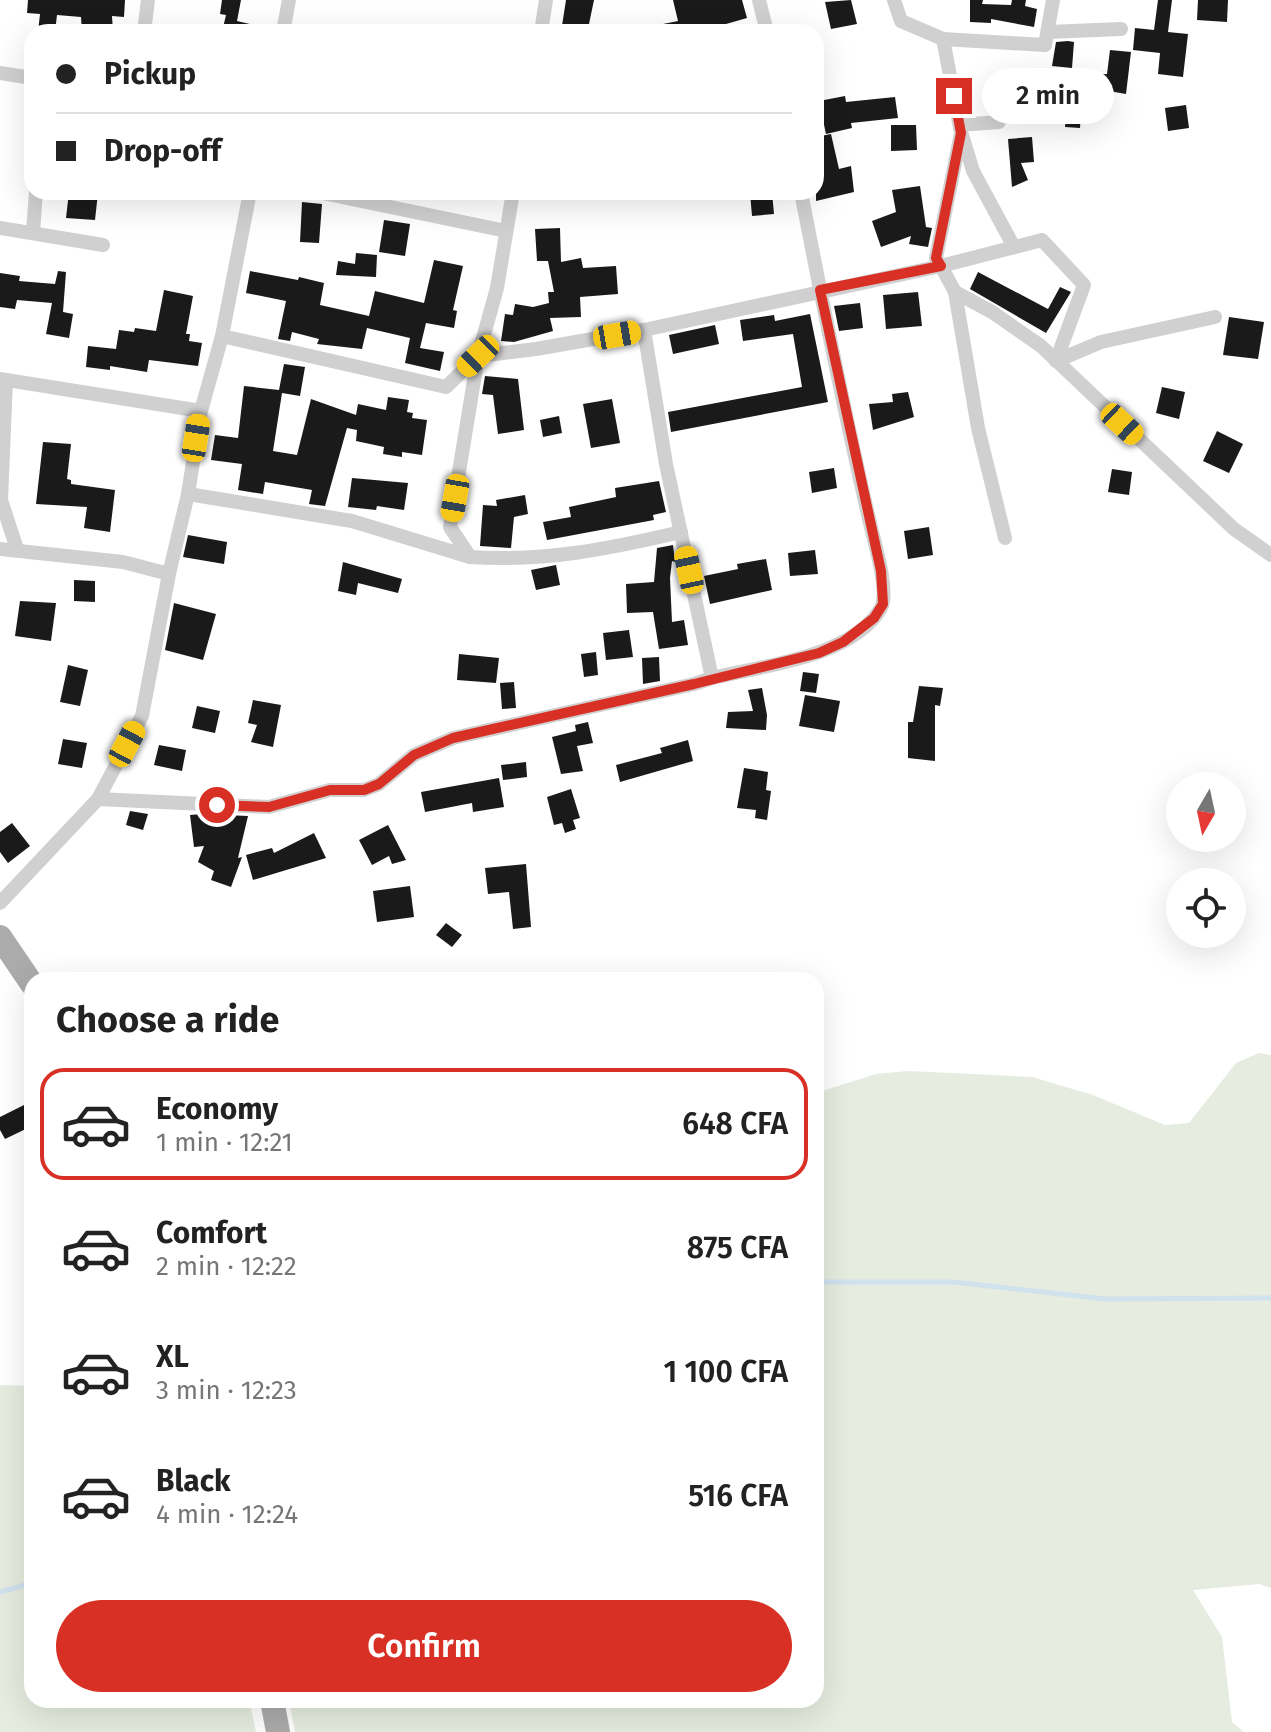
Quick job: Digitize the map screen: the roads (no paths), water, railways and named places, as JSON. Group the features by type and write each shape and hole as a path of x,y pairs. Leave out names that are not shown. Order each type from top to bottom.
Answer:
{"main road":[{"path":"0,937 24,972"},
{"path":"274,1708 278,1732"}],"street":[{"path":"145,24 148,0"},
{"path":"284,24 289,0"},
{"path":"542,24 546,0"},
{"path":"759,0 765,24"},
{"path":"894,0 901,21 943,39 1045,45 1053,0"},
{"path":"1048,32 1121,29"},
{"path":"943,39 973,171 1014,247"},
{"path":"0,73 24,77"},
{"path":"961,129 999,122"},
{"path":"961,129 936,258 955,292 978,428 1005,538"},
{"path":"33,232 35,200"},
{"path":"0,903 98,799 142,716 188,494 201,411 222,336 248,200"},
{"path":"357,200 506,231"},
{"path":"470,557 450,527 478,356 497,288 512,200"},
{"path":"98,799 269,807 330,790 364,790 379,784 414,755 453,738 819,653 843,642 874,618 883,604 881,571 803,200"},
{"path":"0,228 103,245"},
{"path":"222,336 446,387 478,356 644,330 941,266 1042,240 1084,285 1056,361"},
{"path":"955,292 992,312 1041,346 1234,529 1271,555"},
{"path":"1056,361 1101,342 1215,317"},
{"path":"644,330 681,532 712,678"},
{"path":"17,549 0,500 3,379 201,411"},
{"path":"188,494 352,521 470,557 530,559 594,553 681,532"},
{"path":"0,549 123,562 169,574"}],"waterway":[{"path":"824,1282 953,1282 1105,1299 1271,1298"},
{"path":"0,1592 24,1585"}]}
